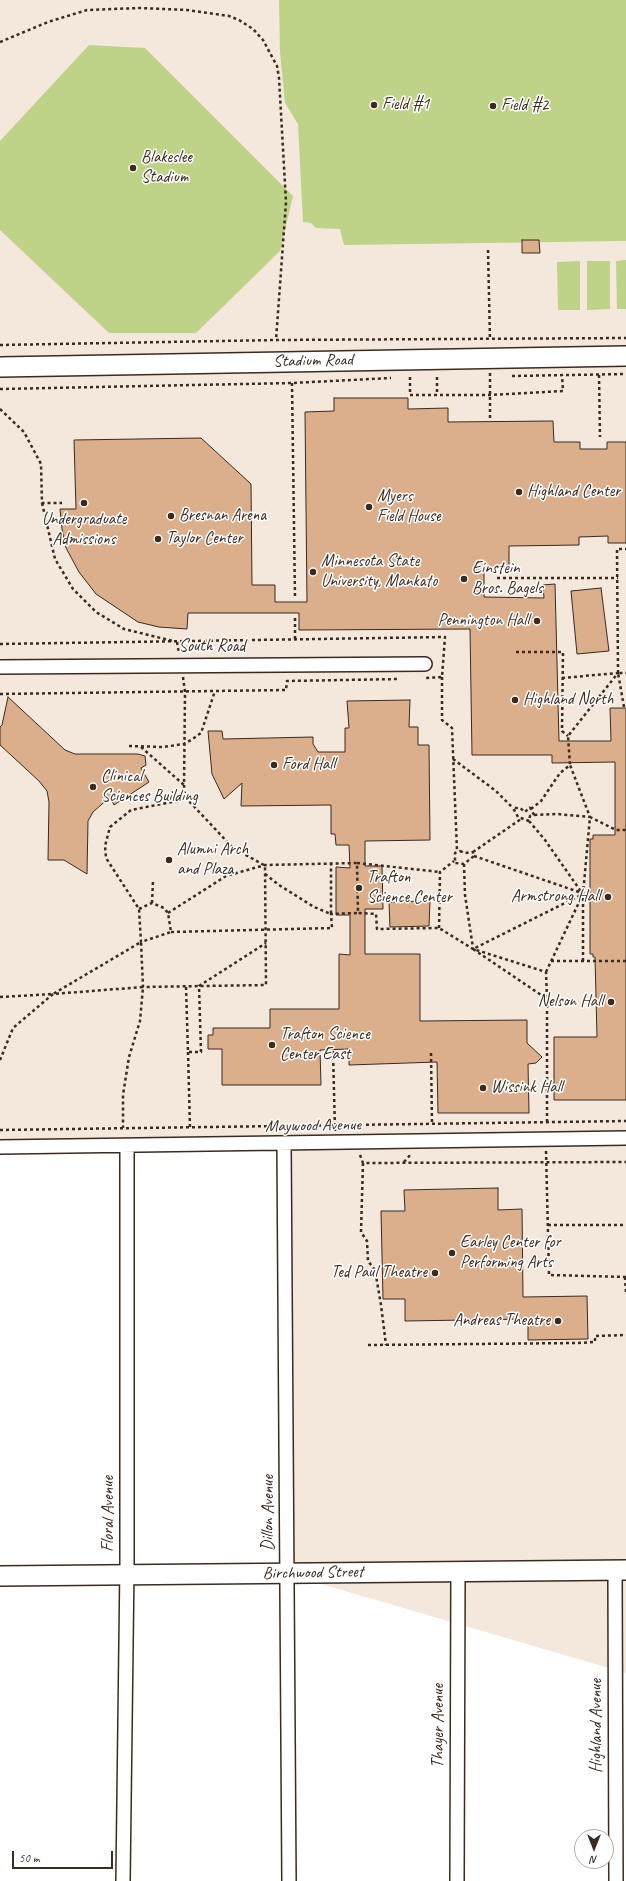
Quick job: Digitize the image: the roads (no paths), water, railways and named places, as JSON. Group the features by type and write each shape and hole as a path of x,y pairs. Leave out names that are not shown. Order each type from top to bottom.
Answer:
{"street":[{"name":"Stadium Road","path":"0,367 490,367 626,356"},
{"name":"South Road","path":"0,667 422,664"},
{"name":"Maywood Avenue","path":"0,1147 336,1144 626,1138"},
{"name":"Dillon Avenue","path":"284,1144 289,1881"},
{"name":"Floral Avenue","path":"123,1881 127,1575 126,1147"},
{"name":"Birchwood Street","path":"0,1576 620,1571"},
{"name":"Highland Avenue","path":"616,1881 620,1571"},
{"name":"Thayer Avenue","path":"457,1881 458,1572"}],"place":[{"name":"Field #1","path":"374,105"},
{"name":"Field #2","path":"493,106"},
{"name":"Blakeslee Stadium","path":"133,168"},
{"name":"Highland Center","path":"519,492"},
{"name":"Undergraduate Admissions","path":"84,503"},
{"name":"Myers Field House","path":"369,507"},
{"name":"Bresnan Arena","path":"171,516"},
{"name":"Taylor Center","path":"158,539"},
{"name":"Minnesota State University, Mankato","path":"313,572"},
{"name":"Einstein Bros. Bagels","path":"464,579"},
{"name":"Pennington Hall","path":"537,621"},
{"name":"Highland North","path":"515,700"},
{"name":"Ford Hall","path":"274,765"},
{"name":"Clinical Sciences Building","path":"93,787"},
{"name":"Alumni Arch and Plaza","path":"169,860"},
{"name":"Trafton Science Center","path":"359,888"},
{"name":"Armstrong Hall","path":"608,897"},
{"name":"Nelson Hall","path":"611,1002"},
{"name":"Trafton Science Center East","path":"272,1045"},
{"name":"Wissink Hall","path":"483,1088"},
{"name":"Earley Center for Performing Arts","path":"452,1253"},
{"name":"Ted Paul Theatre","path":"435,1273"},
{"name":"Andreas Theatre","path":"558,1321"}]}
